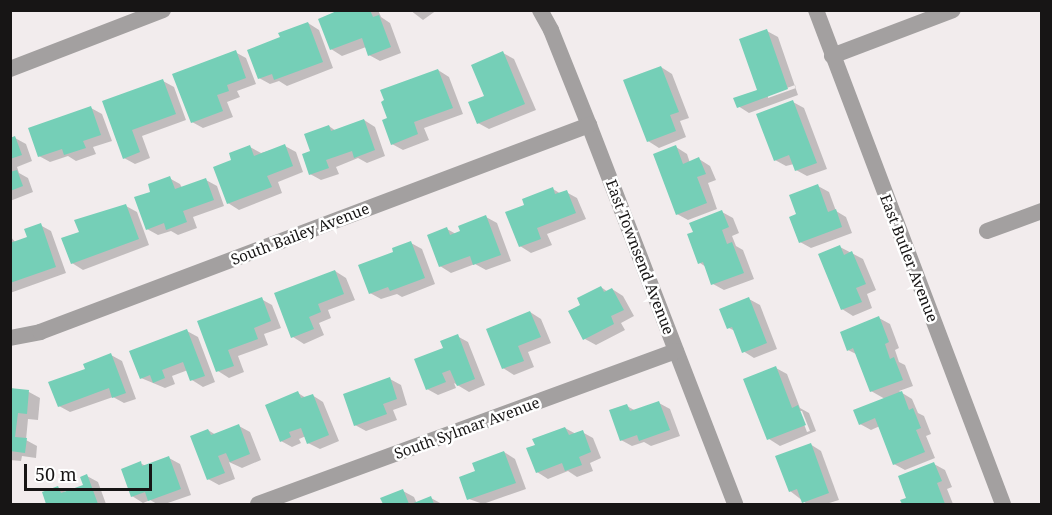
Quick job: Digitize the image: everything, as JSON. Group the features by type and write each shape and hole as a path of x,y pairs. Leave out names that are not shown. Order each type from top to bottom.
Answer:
{"street":[{"path":"10,69 163,10"},
{"name":"East Townsend Avenue","path":"540,10 551,30 589,125 735,504"},
{"name":"East Butler Avenue","path":"816,10 1003,504"},
{"path":"832,56 953,10"},
{"name":"South Bailey Avenue","path":"10,338 40,332 589,125"},
{"path":"987,231 1041,211"},
{"name":"South Sylmar Avenue","path":"258,504 676,351"}],"building":[{"path":"339,10 370,10 373,17 379,15 391,47 368,56 362,38 330,50 318,19"},
{"path":"308,22 323,62 274,80 272,74 258,79 247,50 280,37 278,33"},
{"path":"767,29 788,89 737,108 733,98 757,90 739,39"},
{"path":"236,50 246,78 227,85 229,91 217,95 223,111 191,123 172,74"},
{"path":"503,51 525,104 477,124 468,102 484,96 471,65"},
{"path":"661,66 679,112 670,115 676,131 647,142 623,80"},
{"path":"438,69 453,108 414,122 418,134 391,145 382,120 387,118 381,102 384,100 380,90"},
{"path":"163,79 176,114 132,130 140,152 123,159 102,101"},
{"path":"793,100 817,163 795,171 789,155 774,161 756,114"},
{"path":"91,106 101,135 83,141 86,148 64,155 62,149 38,157 28,128"},
{"path":"364,119 375,150 354,158 352,151 326,160 329,168 309,175 302,154 310,151 304,134 329,125 331,131"},
{"path":"15,136 22,155 10,159 10,138"},
{"path":"285,144 293,166 267,176 272,187 227,204 213,167 231,160 229,153 250,145 254,156"},
{"path":"676,145 683,164 699,157 706,174 697,177 707,203 676,215 653,154"},
{"path":"17,170 23,186 10,191 10,172"},
{"path":"170,176 175,189 206,178 214,200 183,211 187,222 166,230 164,223 146,230 134,197 150,192 148,184"},
{"path":"818,184 828,212 836,209 842,227 799,243 789,217 796,214 789,195"},
{"path":"553,187 555,194 567,190 576,213 537,228 541,239 519,247 505,212 524,205 522,199"},
{"path":"126,204 139,239 71,264 61,238 79,232 74,220"},
{"path":"722,210 729,227 722,230 727,244 732,242 744,273 711,285 703,262 698,264 687,234 693,232 689,223"},
{"path":"486,215 501,255 473,265 470,256 439,267 427,235 447,227 450,235 460,231 458,226"},
{"path":"41,223 56,267 10,283 10,243 27,237 24,229"},
{"path":"411,241 425,278 390,291 388,287 369,294 358,265 393,252 392,248"},
{"path":"840,245 844,255 852,251 866,284 856,288 862,302 841,310 818,254"},
{"path":"335,270 344,294 318,304 321,312 309,317 314,329 291,338 274,293"},
{"path":"601,286 604,292 612,288 624,310 611,316 614,324 583,340 568,311 580,305 577,298"},
{"path":"262,297 271,321 254,328 258,339 228,350 234,366 216,372 197,321"},
{"path":"749,297 767,343 742,353 732,327 727,329 719,309"},
{"path":"530,311 541,337 518,346 524,361 502,369 486,329"},
{"path":"879,316 889,342 885,344 890,359 894,357 903,380 870,392 853,348 847,351 840,332"},
{"path":"187,329 205,376 190,381 183,362 162,370 165,378 153,383 150,375 140,379 129,351"},
{"path":"458,334 475,379 457,386 450,370 442,373 446,382 426,390 414,359 443,348 440,341"},
{"path":"111,353 126,393 112,398 109,388 58,407 48,382 85,369 83,364"},
{"path":"776,366 792,408 798,405 806,425 767,440 743,379"},
{"path":"390,377 397,399 383,404 387,414 354,426 343,394"},
{"path":"10,388 29,390 27,414 18,413 15,437 27,438 25,453 10,451"},
{"path":"298,391 301,398 313,394 329,435 307,444 301,428 289,432 291,437 280,442 265,405"},
{"path":"902,391 909,410 913,408 921,428 916,430 925,452 893,465 875,418 859,425 853,410"},
{"path":"659,401 670,430 639,441 637,435 620,441 609,410 627,404 630,411"},
{"path":"239,424 250,454 230,462 226,453 218,456 225,473 207,480 190,436 208,429 211,435"},
{"path":"565,427 569,435 583,430 591,452 579,457 582,465 565,471 562,463 536,473 526,448 535,445 532,439"},
{"path":"811,443 829,493 802,503 797,489 789,492 775,456"},
{"path":"504,451 516,483 467,500 459,477 475,471 472,463"},
{"path":"169,456 181,489 148,501 145,492 131,497 121,469 141,461 142,466"},
{"path":"934,462 942,481 937,483 945,504 902,504 900,500 906,498 898,476"},
{"path":"87,474 98,504 46,504 42,492 58,486 61,493 83,485 80,477"},
{"path":"403,489 409,504 383,504 380,498"},
{"path":"431,496 434,504 411,504"}]}
